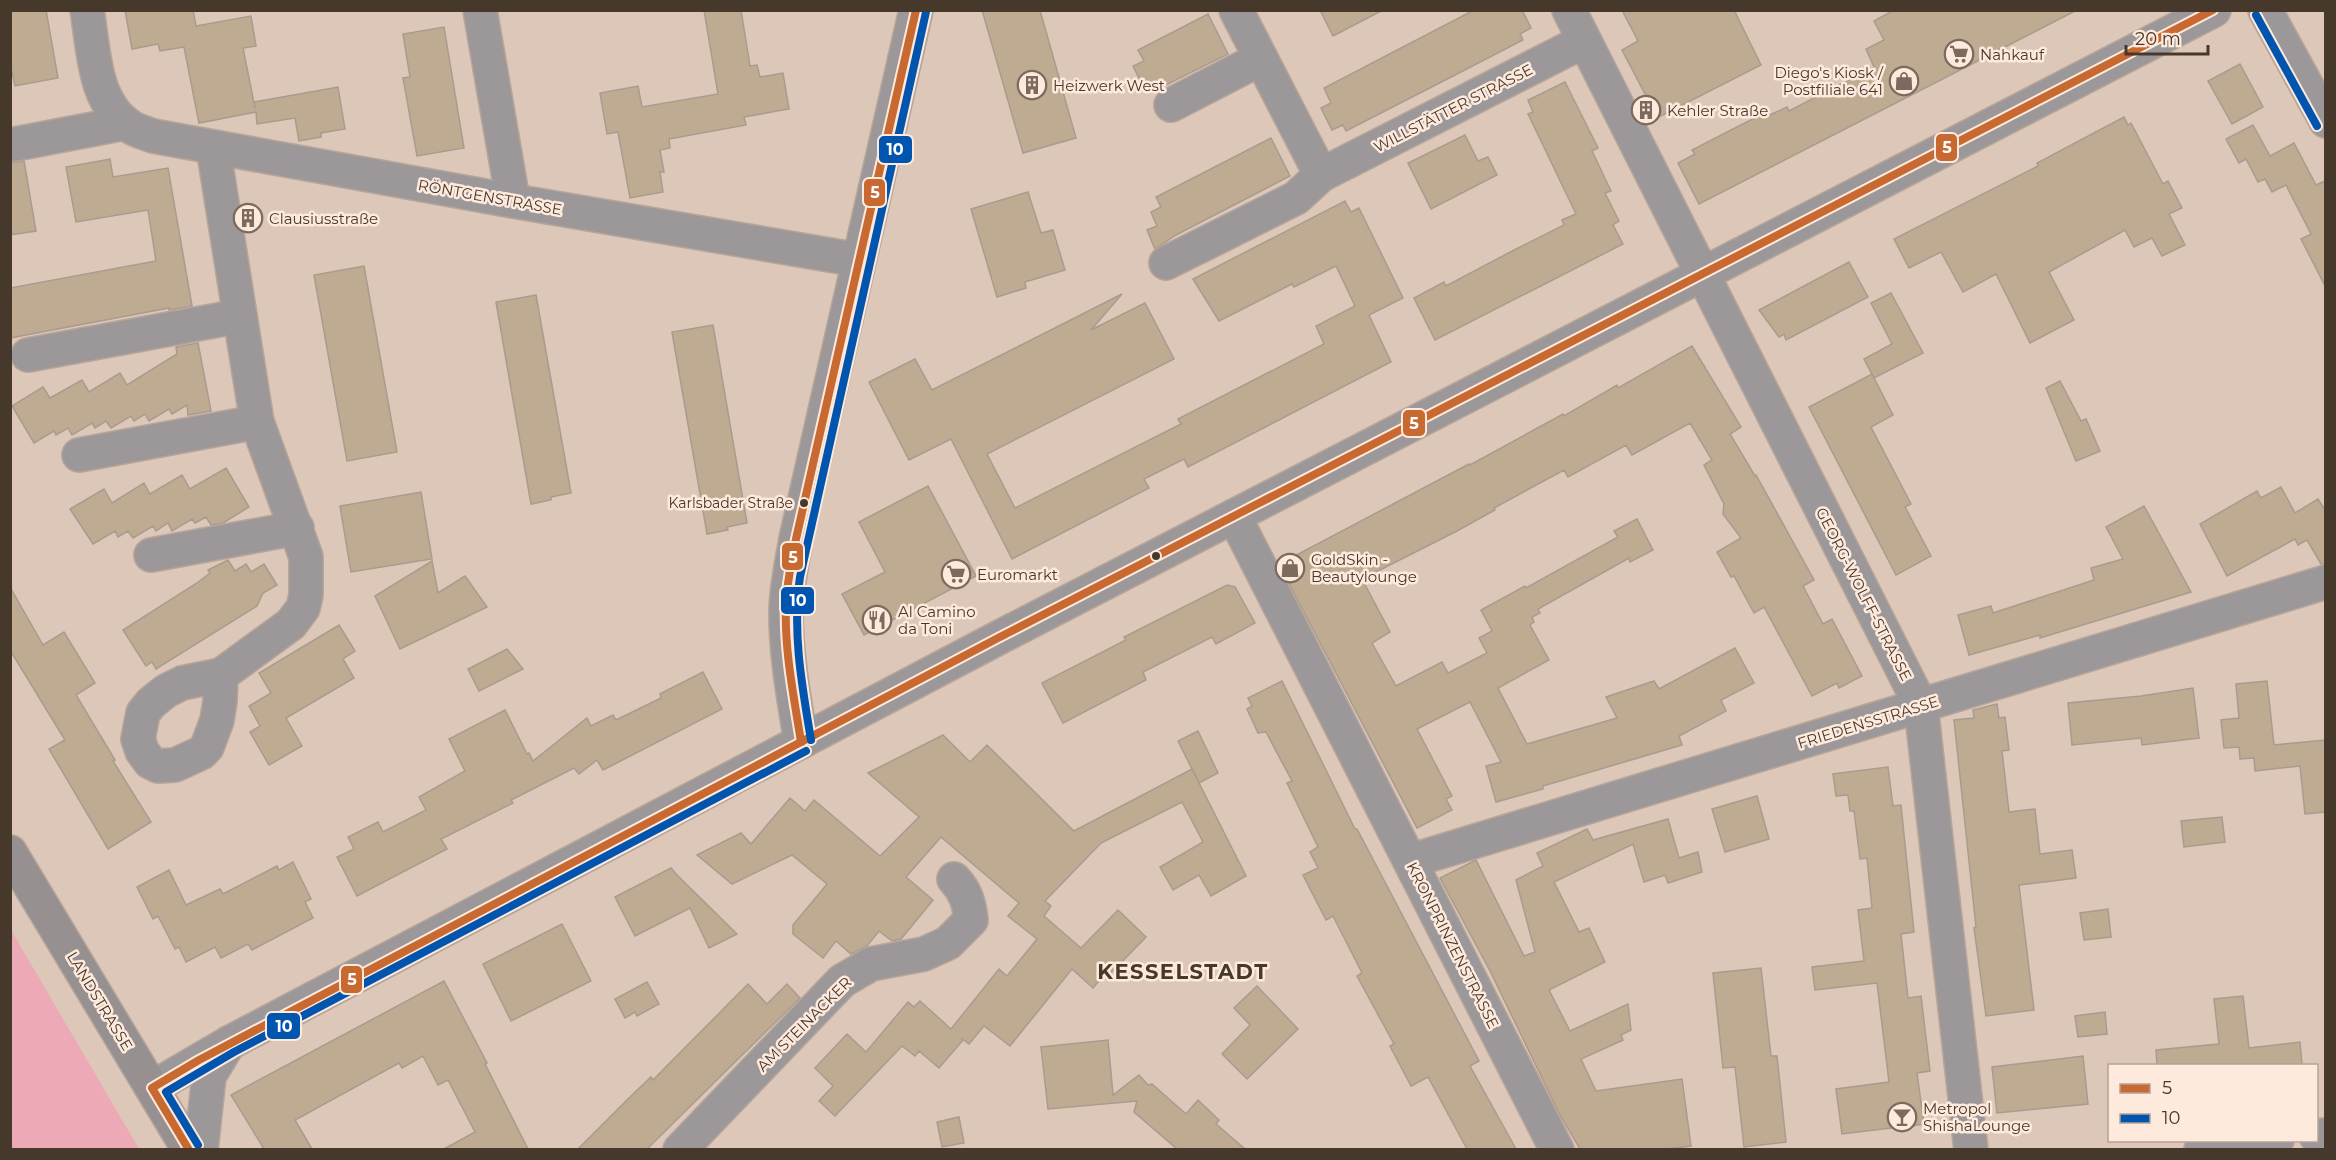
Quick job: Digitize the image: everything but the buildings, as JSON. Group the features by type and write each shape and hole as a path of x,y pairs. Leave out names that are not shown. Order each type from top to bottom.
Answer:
{"main road":[{"name":"LANDSTRASSE","path":"10,852 189,1149"}],"street":[{"name":"RÖNTGENSTRASSE","path":"87,10 102,90 110,107 132,128 153,136 859,260"},
{"path":"480,10 513,201"},
{"path":"801,742 790,674 786,611 788,589 796,539 916,10"},
{"path":"1236,10 1322,175"},
{"path":"1569,10 1703,276"},
{"path":"152,1088 229,1043 801,742 2214,10"},
{"path":"2265,10 2325,121"},
{"name":"WILLSTÄTTER STRASSE","path":"1166,263 1296,198 1322,175 1584,41"},
{"path":"1171,105 1260,59"},
{"path":"10,145 125,123"},
{"path":"213,147 257,422 297,528 306,557 308,573 303,608 291,624 221,675"},
{"name":"GEORG-WOLFF-STRASSE","path":"1703,276 1921,706 1971,1149"},
{"path":"28,355 240,316"},
{"path":"79,455 257,422"},
{"name":"KRONPRINZENSTRASSE","path":"1234,516 1557,1149"},
{"path":"152,555 297,528"},
{"name":"FRIEDENSSTRASSE","path":"1410,861 2325,582"},
{"name":"AM STEINACKER","path":"680,1149 843,981 871,964 924,954 948,943 971,920 969,901 963,888 954,879"},
{"path":"201,1149 209,1076 229,1043"},
{"path":"2201,1149 2260,1142"}],"shaded area":[{"path":"11,930 139,1149 11,1149"}],"transit line":[{"name":"5","path":"801,742 787,638 786,603 789,579 796,539 916,10"},
{"name":"5","path":"189,1150 152,1088 199,1060 998,638 2213,10"},
{"name":"10","path":"811,740 801,679 798,639 800,577 926,12"},
{"name":"10","path":"2256,15 2317,126"},
{"name":"10","path":"198,1145 166,1092 234,1052 806,751"}],"place":[{"name":"Nahkauf","path":"1959,54"},
{"name":"Diego's Kiosk / Postfiliale 641","path":"1904,81"},
{"name":"Heizwerk West","path":"1032,85"},
{"name":"Kehler Straße","path":"1646,110"},
{"name":"Clausiusstraße","path":"248,218"},
{"name":"Karlsbader Straße","path":"804,503"},
{"name":"GoldSkin - Beautylounge","path":"1290,568"},
{"name":"Euromarkt","path":"956,574"},
{"name":"Al Camino da Toni","path":"877,620"},
{"name":"Metropol ShishaLounge","path":"1902,1117"}],"district":[{"name":"KESSELSTADT","path":"1183,971"}]}
